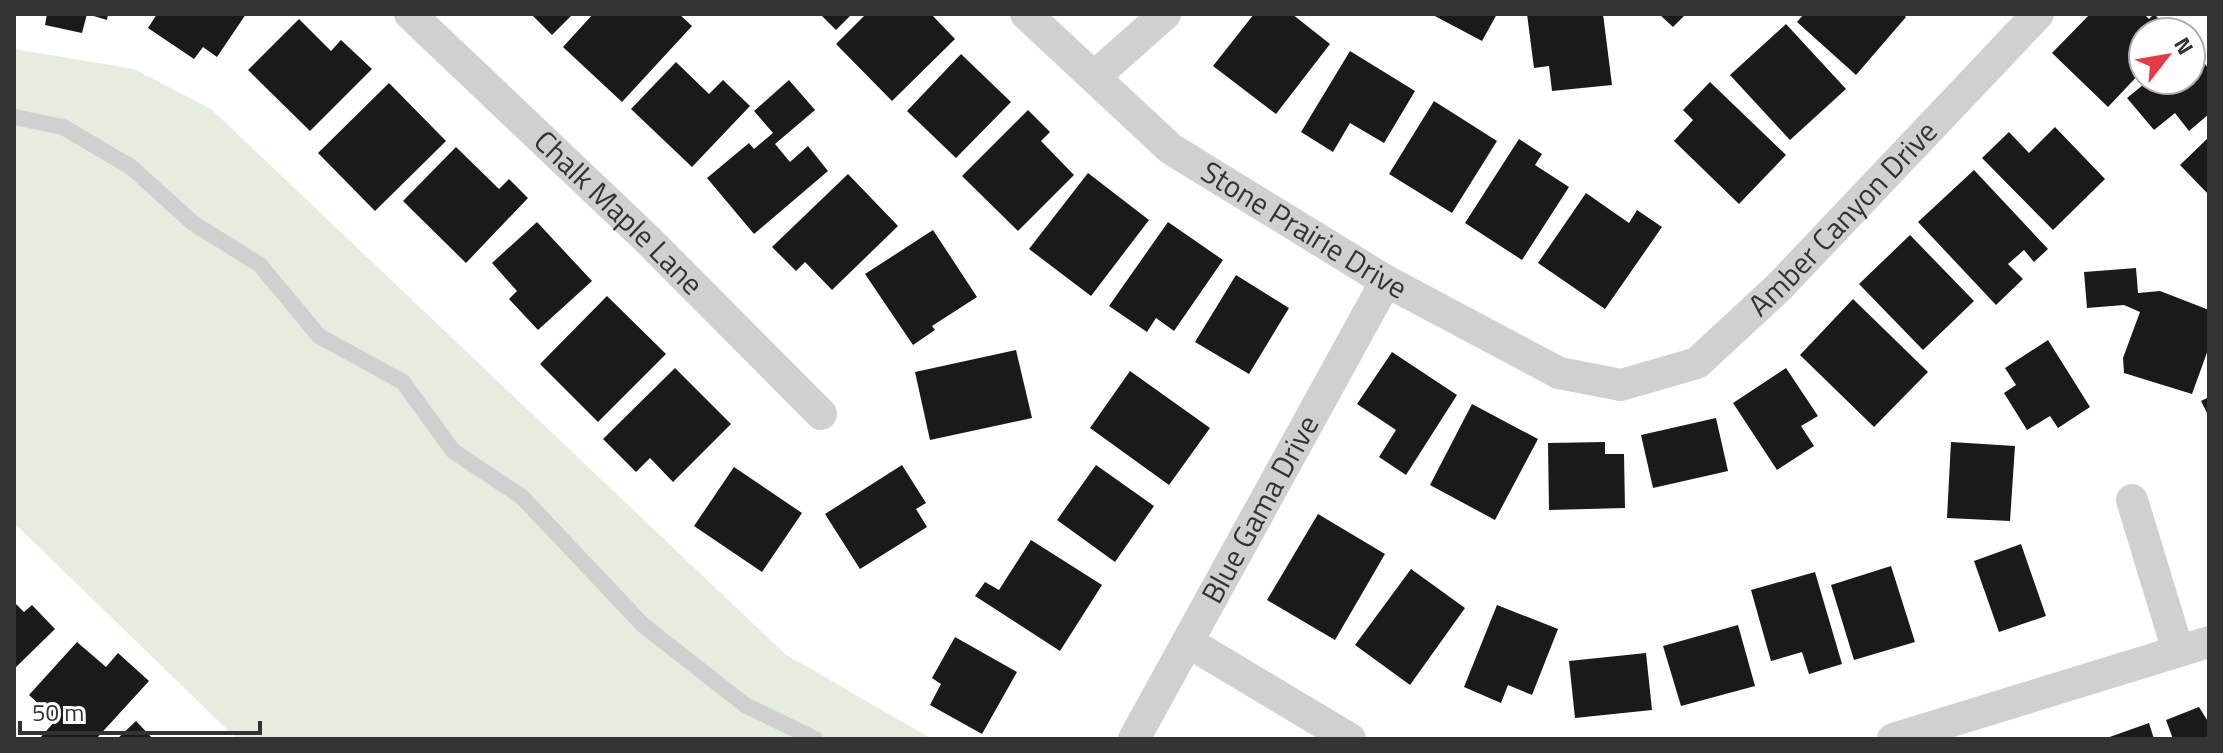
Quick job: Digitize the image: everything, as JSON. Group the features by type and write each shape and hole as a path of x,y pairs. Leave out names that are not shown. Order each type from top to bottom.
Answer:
{"street":[{"name":"Chalk Maple Lane","path":"410,14 646,238 821,414"},
{"name":"Stone Prairie Drive","path":"1026,14 1171,149 1386,281 1559,373 1621,385"},
{"path":"1094,77 1165,14"},
{"name":"Amber Canyon Drive","path":"1621,385 1697,363 1779,287 2038,14"},
{"name":"Blue Gama Drive","path":"1134,739 1386,281"},
{"path":"2132,500 2178,651"},
{"path":"1188,642 1350,739"},
{"path":"1893,739 2209,642"}],"lane":[{"path":"14,117 63,127 131,167 193,223 260,265 319,336 403,382 453,451 522,497 643,625 745,705 815,739"}],"shaded area":[{"path":"14,49 134,69 211,109 785,654 932,739 237,739 14,523"}],"building":[{"path":"47,14 87,14 82,33 45,25"},
{"path":"87,14 108,14 107,20"},
{"path":"157,14 246,14 217,57 203,47 194,59 148,28"},
{"path":"531,14 573,14 552,35"},
{"path":"593,14 679,14 692,26 622,102 563,47"},
{"path":"820,14 852,14 836,30"},
{"path":"866,14 931,14 955,39 892,101 836,44"},
{"path":"1254,14 1292,14 1330,44 1276,114 1213,66"},
{"path":"1431,14 1497,14 1482,41"},
{"path":"1527,14 1603,14 1612,85 1552,91 1549,66 1534,68"},
{"path":"1659,14 1686,14 1673,27"},
{"path":"1804,14 1903,14 1906,17 1856,75 1797,22"},
{"path":"2090,14 2146,16 2127,16 2127,87 2108,107 2052,53"},
{"path":"299,19 331,51 341,40 372,69 310,131 248,70"},
{"path":"1786,24 1846,89 1790,140 1730,75"},
{"path":"1350,51 1415,91 1384,143 1350,123 1333,152 1301,132"},
{"path":"961,54 1011,102 956,158 907,111"},
{"path":"676,62 709,94 723,80 750,106 692,167 631,109"},
{"path":"2207,67 2209,69 2209,114 2189,131 2175,113 2154,130 2127,98 2207,96"},
{"path":"789,80 815,110 775,144 790,162 808,146 828,171 754,234 707,178 749,143 754,149 773,133 754,111"},
{"path":"1710,82 1786,155 1739,204 1674,141 1693,120 1683,110"},
{"path":"389,83 446,141 375,211 318,153"},
{"path":"1434,101 1497,141 1452,213 1389,174"},
{"path":"1028,110 1050,132 1041,141 1074,175 1018,231 962,176"},
{"path":"2055,127 2105,179 2053,230 1982,158 2009,132 2029,153"},
{"path":"2209,137 2209,195 2180,165"},
{"path":"1519,139 1542,154 1535,165 1569,187 1522,260 1465,223"},
{"path":"456,147 499,189 509,179 528,198 466,263 403,201"},
{"path":"1974,170 2048,249 2034,262 2024,250 2008,264 2023,279 1996,305 1918,222"},
{"path":"1088,173 1149,220 1091,296 1029,249"},
{"path":"848,174 898,226 832,290 805,262 796,271 772,247"},
{"path":"1586,193 1629,223 1637,210 1662,227 1605,309 1538,263"},
{"path":"537,222 592,281 538,330 509,299 517,291 492,263"},
{"path":"1168,222 1223,260 1174,331 1156,318 1147,332 1109,306"},
{"path":"933,230 977,297 932,326 935,330 913,345 865,274"},
{"path":"1910,235 1974,301 1923,350 1859,284"},
{"path":"2136,268 2138,293 2160,291 2209,310 2209,347 2192,394 2124,373 2123,358 2140,312 2124,305 2087,308 2084,272"},
{"path":"1236,275 1289,308 1249,374 1195,342"},
{"path":"607,296 666,354 598,422 540,364"},
{"path":"1853,299 1928,372 1874,427 1800,355"},
{"path":"2048,340 2090,407 2058,428 2050,416 2027,430 2004,393 2016,385 2005,368"},
{"path":"1016,350 1032,418 930,440 915,372"},
{"path":"1392,352 1457,395 1406,475 1379,457 1396,430 1357,404"},
{"path":"675,368 731,424 673,482 650,458 636,472 603,439"},
{"path":"1786,368 1818,416 1801,426 1814,446 1777,470 1733,403"},
{"path":"1130,371 1210,428 1169,485 1090,428"},
{"path":"2209,397 2209,417 2201,401"},
{"path":"1472,404 1538,439 1495,520 1430,485"},
{"path":"1716,418 1728,471 1653,488 1641,435"},
{"path":"1605,442 1605,454 1624,454 1625,508 1549,510 1548,443"},
{"path":"1951,442 2015,446 2010,521 1947,518"},
{"path":"902,465 926,503 916,509 927,527 860,569 825,514"},
{"path":"1096,465 1154,506 1115,562 1057,520"},
{"path":"734,467 802,513 762,572 694,526"},
{"path":"1318,514 1385,554 1335,640 1267,600"},
{"path":"1031,540 1102,585 1060,651 975,596 985,582 999,590"},
{"path":"2021,544 2046,616 1999,632 1974,561"},
{"path":"1891,566 1915,642 1854,660 1831,585"},
{"path":"1411,569 1465,608 1410,685 1355,645"},
{"path":"1815,572 1842,664 1809,674 1802,652 1771,661 1751,590"},
{"path":"14,602 24,612 32,605 55,629 14,669"},
{"path":"1497,605 1558,629 1532,695 1508,685 1501,703 1464,687"},
{"path":"1738,625 1755,686 1681,706 1663,646"},
{"path":"955,637 1017,672 982,734 930,705 941,684 932,678"},
{"path":"77,642 106,667 118,653 149,681 96,739 39,739 56,720 29,695"},
{"path":"1646,653 1652,710 1575,718 1569,661"},
{"path":"2199,707 2209,723 2209,739 2173,739 2166,720"},
{"path":"136,721 153,739 117,739"},
{"path":"2149,723 2154,739 2104,739"}]}
